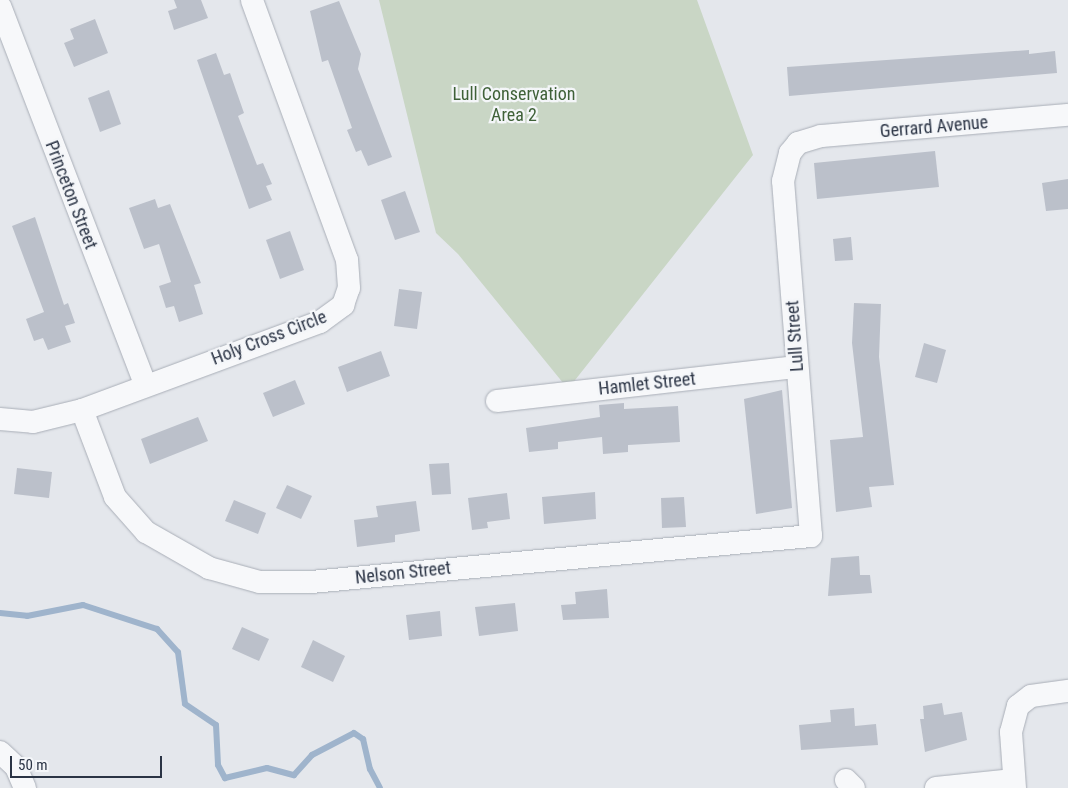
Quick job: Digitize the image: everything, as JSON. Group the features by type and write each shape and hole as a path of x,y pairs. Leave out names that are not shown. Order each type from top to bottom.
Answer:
{"street":[{"name":"Holy Cross Circle","path":"0,419 32,422 82,410 145,384 320,322 346,300 347,260 252,0"},
{"name":"Princeton Street","path":"0,6 145,384"},
{"name":"Gerrard Avenue","path":"802,142 1068,115"},
{"name":"Lull Street","path":"802,142 788,159 783,180 811,536"},
{"name":"Hamlet Street","path":"497,401 797,367"},
{"name":"Nelson Street","path":"82,410 115,498 146,532 209,568 260,582 311,582 811,536"},
{"path":"936,788 1015,784 1011,732 1016,710 1024,700 1068,691"},
{"path":"1,753 16,766 25,788"}],"green space":[{"name":"Lull Conservation Area 2","path":"379,0 697,0 753,155 568,389 458,254 436,233"}],"building":[{"path":"174,0 201,0 208,18 174,30 168,11 177,8"},
{"path":"339,1 361,54 358,69 392,157 368,166 361,150 356,152 347,130 352,128 328,60 322,62 310,11"},
{"path":"95,19 108,53 74,67 64,43 74,39 70,29"},
{"path":"1029,50 1029,54 1055,51 1057,73 789,96 787,67"},
{"path":"216,53 224,75 230,73 244,113 238,116 257,165 263,163 272,184 266,186 272,200 249,209 197,60"},
{"path":"109,90 121,124 100,132 88,98"},
{"path":"935,151 939,187 817,199 814,163"},
{"path":"1068,179 1068,209 1046,211 1042,183"},
{"path":"405,191 420,232 395,240 381,200"},
{"path":"155,199 158,208 170,204 201,283 194,285 203,314 179,322 174,306 166,308 159,286 171,282 159,244 144,249 129,208"},
{"path":"35,217 64,305 68,303 75,323 65,326 71,342 48,350 43,338 34,341 26,319 44,312 12,226"},
{"path":"290,231 304,270 280,279 266,240"},
{"path":"851,237 853,260 835,261 833,239"},
{"path":"399,289 422,292 417,329 394,326"},
{"path":"854,303 881,304 879,357 894,485 869,487 872,507 836,512 830,440 863,437 852,343"},
{"path":"924,343 946,350 937,383 915,377"},
{"path":"381,351 390,376 347,392 338,367"},
{"path":"295,380 305,404 273,417 263,393"},
{"path":"782,390 792,508 756,514 744,399"},
{"path":"624,403 624,409 678,406 680,442 628,445 628,452 603,454 602,437 558,442 558,449 529,452 526,428 600,417 599,405"},
{"path":"198,417 208,441 150,464 141,439"},
{"path":"449,463 451,494 432,495 429,464"},
{"path":"17,468 52,472 49,498 14,494"},
{"path":"287,485 312,496 301,519 276,508"},
{"path":"595,492 596,519 544,524 542,497"},
{"path":"507,493 510,519 487,522 488,528 472,530 468,498"},
{"path":"684,497 686,527 662,528 661,498"},
{"path":"234,500 266,513 258,534 225,521"},
{"path":"416,501 420,531 395,535 395,542 357,547 354,520 378,517 376,506"},
{"path":"859,556 860,575 870,575 872,593 828,596 831,558"},
{"path":"607,589 609,618 563,620 561,605 576,604 575,592"},
{"path":"515,603 518,631 479,636 475,607"},
{"path":"440,611 442,636 409,640 406,615"},
{"path":"242,627 269,639 259,661 232,649"},
{"path":"313,640 345,656 333,682 301,667"},
{"path":"942,703 944,715 962,712 967,740 925,752 920,719 924,719 923,706"},
{"path":"854,708 855,726 876,724 878,745 801,750 799,725 831,722 830,710"}],"waterway":[{"path":"0,613 27,616 83,605 157,629 178,652 185,704 216,725 218,765 225,778 267,768 294,775 312,755 354,733 363,739 370,769 380,788"}]}
